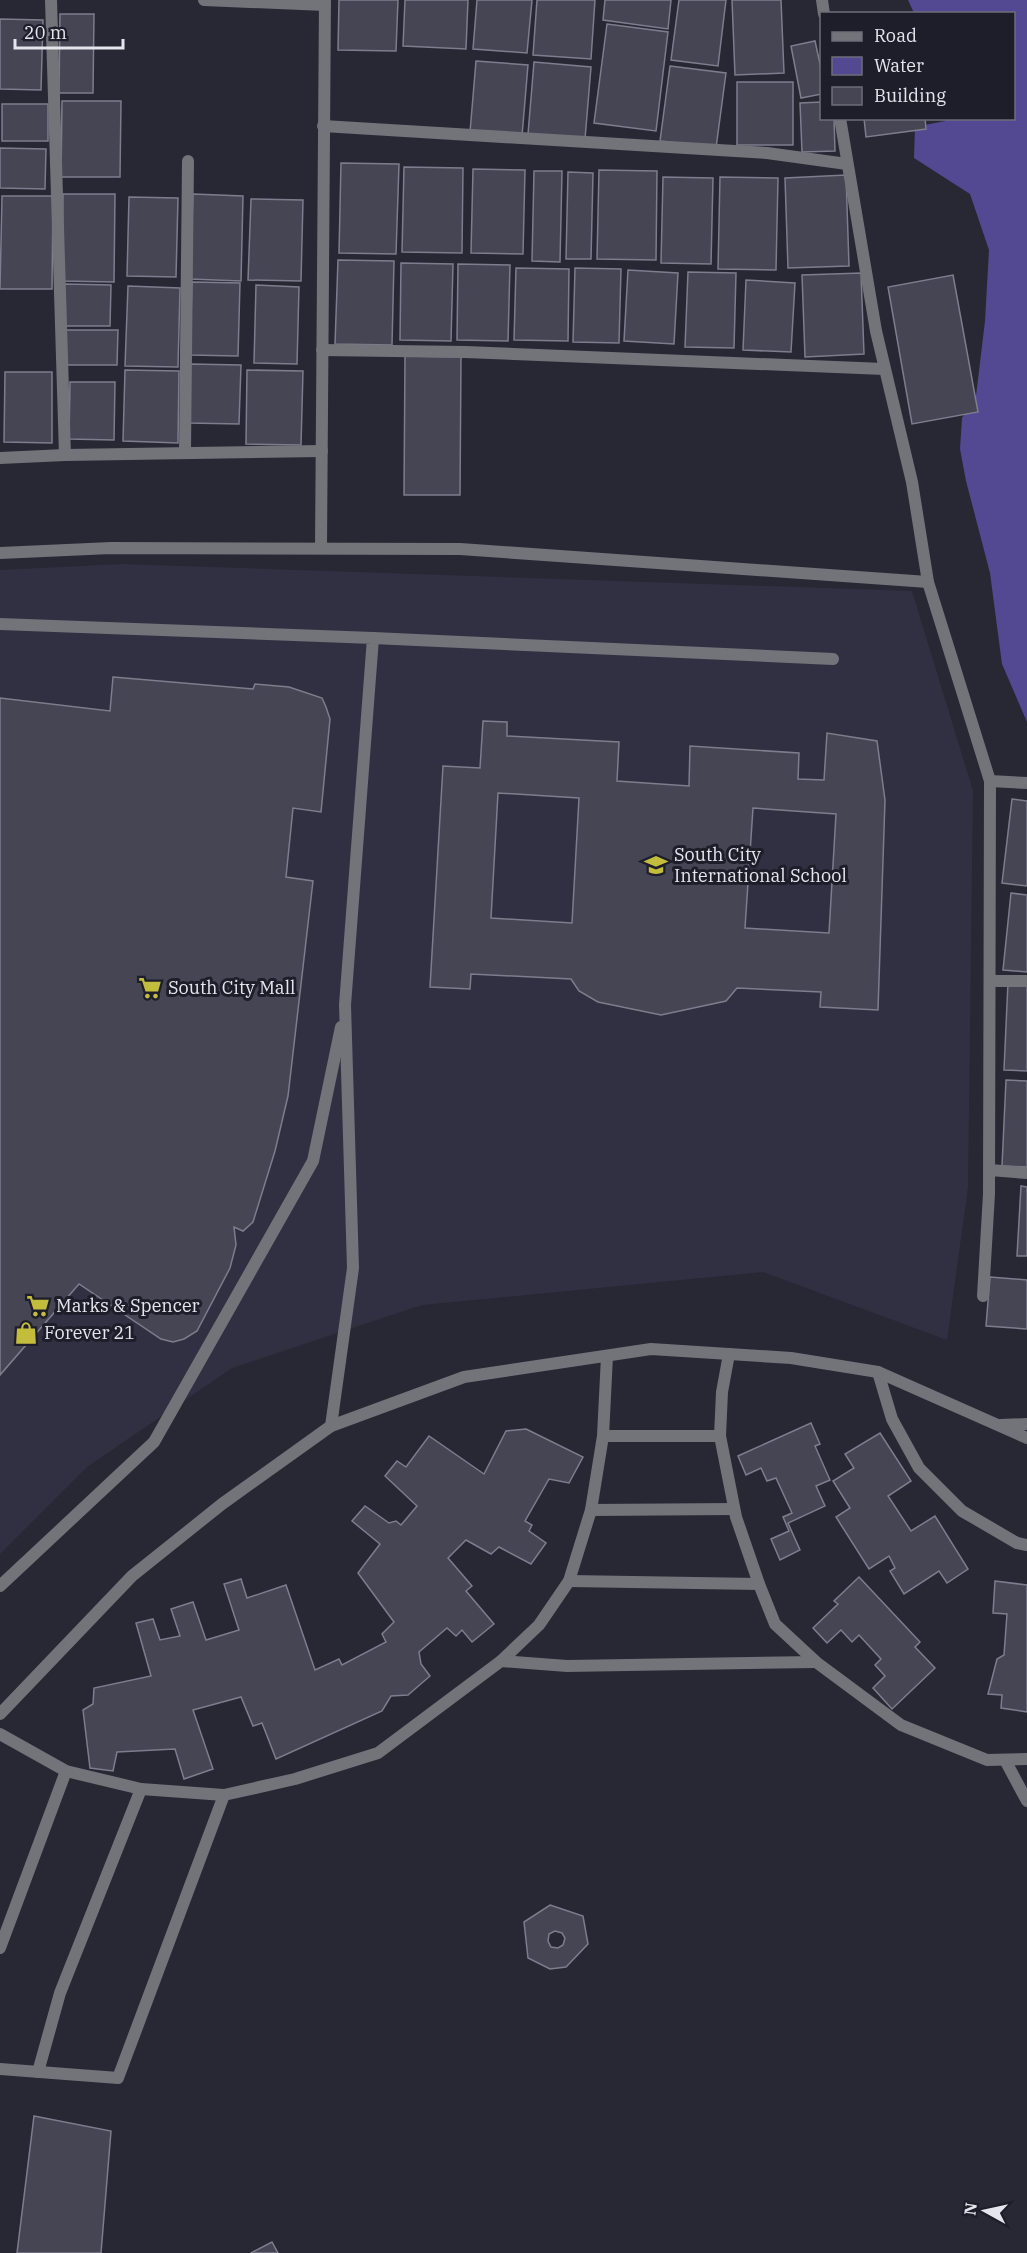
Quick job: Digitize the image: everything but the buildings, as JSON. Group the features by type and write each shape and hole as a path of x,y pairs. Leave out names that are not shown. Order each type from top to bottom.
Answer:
{"street":[{"path":"51,0 66,454"},
{"path":"204,0 325,3 321,548"},
{"path":"840,120 884,369 912,482 928,582 990,781 990,1170 983,1296"},
{"path":"323,126 767,153 847,164"},
{"path":"185,452 188,161"},
{"path":"322,350 465,352 884,369"},
{"path":"0,458 66,454 321,452"},
{"path":"0,554 111,548 460,549 928,582"},
{"path":"0,624 833,659"},
{"path":"331,1426 353,1268 345,1005 373,638"},
{"path":"990,781 1027,783"},
{"path":"990,981 1027,981"},
{"path":"0,1586 154,1442 313,1161 345,1005"},
{"path":"990,1170 1027,1173"},
{"path":"0,1714 132,1576 222,1504 331,1426 464,1377 651,1349 790,1358 878,1372 1027,1438"},
{"path":"729,1354 722,1392 720,1436 734,1509 775,1624 816,1662 901,1725 987,1760 1027,1759"},
{"path":"0,1734 66,1771 141,1789 224,1795 295,1779 378,1754 501,1662 539,1625 569,1581 591,1510 603,1436 607,1356"},
{"path":"878,1372 892,1419 919,1468 962,1511 1017,1543 1027,1545"},
{"path":"1000,1425 1027,1424"},
{"path":"603,1436 720,1436"},
{"path":"591,1510 734,1509"},
{"path":"569,1581 759,1584"},
{"path":"501,1662 567,1666 816,1662"},
{"path":"1005,1760 1027,1801"},
{"path":"0,1948 66,1771"},
{"path":"38,2072 60,1993 141,1789"},
{"path":"0,2069 117,2078 224,1795"}],"shaded area":[{"name":"South City Mall","path":"122,564 912,591 973,791 968,1187 947,1340 763,1272 422,1305 232,1368 87,1467 0,1554 0,570"}],"water":[{"path":"908,0 1027,0 1027,722 1002,664 990,573 960,449 962,418 976,396 985,321 989,250 970,194 914,158 915,127 946,120 1015,120 1015,12 914,12"}],"place":[{"name":"South City International School","path":"656,865"},
{"name":"South City Mall","path":"150,988"},
{"name":"Marks & Spencer","path":"38,1306"},
{"name":"Forever 21","path":"26,1333"}]}
